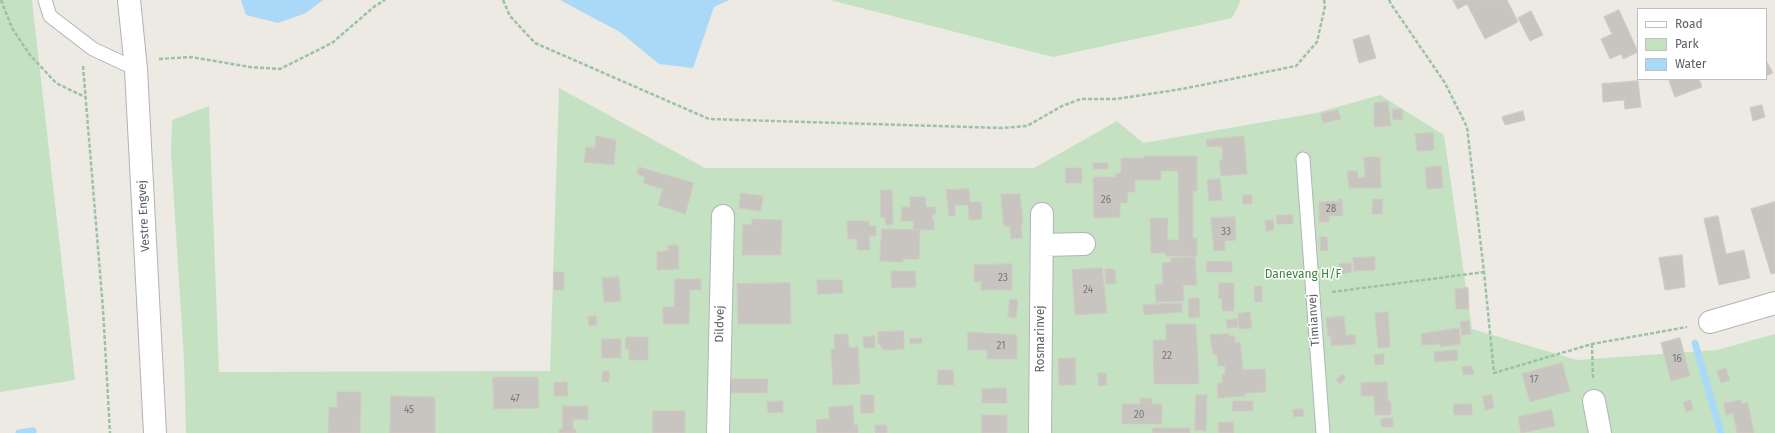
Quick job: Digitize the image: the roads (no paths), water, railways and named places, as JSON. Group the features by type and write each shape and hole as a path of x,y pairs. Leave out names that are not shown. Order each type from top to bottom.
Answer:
{"street":[{"name":"Vestre Engvej","path":"129,0 144,64 155,433"},
{"name":"Rosmarinvej","path":"1040,433 1042,214"},
{"name":"Dildvej","path":"718,433 722,216"},
{"path":"1042,245 1084,244"},
{"path":"1710,322 1775,303"},
{"path":"1594,401 1600,433"}],"lane":[{"path":"45,0 50,16 94,49 144,64"},
{"name":"Timianvej","path":"1303,159 1323,433"}],"water":[{"path":"241,0 323,0 306,13 278,23 246,15"},
{"path":"560,0 729,0 714,7 693,68 659,64 620,32"}],"waterway":[{"path":"1695,343 1721,433"},
{"path":"19,433 33,431"}],"park label":[{"name":"Danevang H/F","path":"1303,275"}]}
